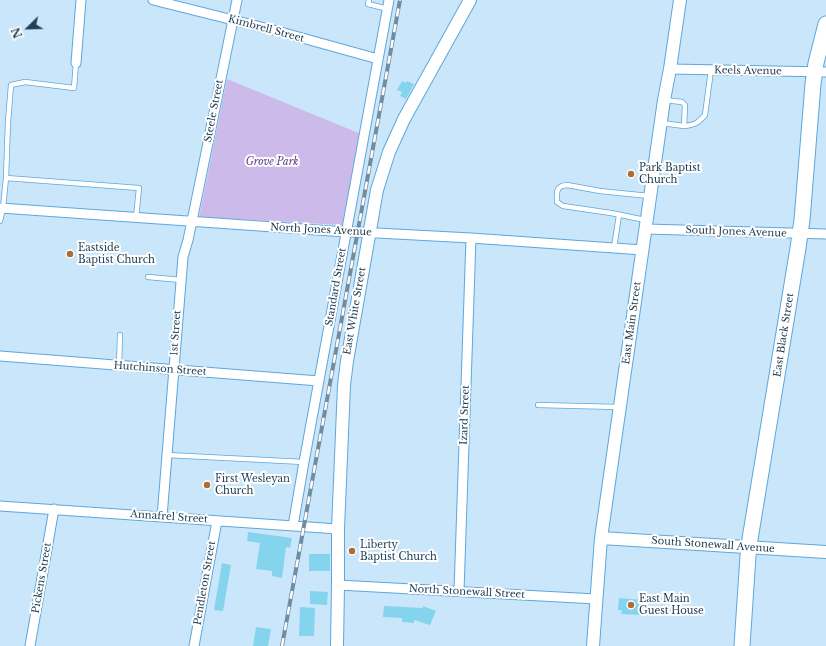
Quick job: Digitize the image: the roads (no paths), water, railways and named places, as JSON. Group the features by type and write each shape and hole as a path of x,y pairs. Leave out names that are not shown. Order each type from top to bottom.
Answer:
{"main road":[{"name":"East Black Street","path":"742,646 749,547 800,234 826,24"}],"street":[{"path":"76,63 81,0"},
{"name":"Kimbrell Street","path":"153,0 233,20 378,60"},
{"name":"Steele Street","path":"191,222 237,0"},
{"name":"East White Street","path":"337,646 338,529 344,385 377,190 389,152 404,118 470,0"},
{"name":"East Main Street","path":"593,646 601,538 660,123 670,69 680,0"},
{"name":"Standard Street","path":"293,526 388,4"},
{"name":"Keels Avenue","path":"670,69 820,72"},
{"name":"North Jones Avenue","path":"2,208 191,222 471,238 643,250"},
{"name":"1st Street","path":"162,517 183,256 188,240 191,222"},
{"name":"South Jones Avenue","path":"646,225 800,234 826,234"},
{"name":"Izard Street","path":"459,591 471,238"},
{"name":"Hutchinson Street","path":"0,356 319,381"},
{"name":"Annafrel Street","path":"0,506 338,529"},
{"name":"Pickens Street","path":"30,646 54,510"},
{"name":"Pendleton Street","path":"194,646 217,521"},
{"name":"South Stonewall Avenue","path":"601,538 826,552"},
{"name":"North Stonewall Street","path":"338,585 596,599"}],"lane":[{"path":"369,0 368,4 388,4"},
{"path":"0,221 6,178 11,85 25,82 74,88 76,63"},
{"path":"660,123 693,126 701,120 705,115 711,70"},
{"path":"664,100 682,102 685,105 684,126"},
{"path":"6,178 139,188 136,218"},
{"path":"646,225 619,215 563,206 557,202 556,193 562,185 566,185 600,191 650,196"},
{"path":"614,248 619,215"},
{"path":"148,277 181,280"},
{"path":"119,366 120,335"},
{"path":"538,405 620,408"},
{"path":"167,455 304,462"}],"railway":[{"path":"282,646 400,0"}],"place":[{"name":"Park Baptist Church","path":"631,174"},
{"name":"Eastside Baptist Church","path":"70,254"},
{"name":"First Wesleyan Church","path":"207,485"},
{"name":"Liberty Baptist Church","path":"352,551"},
{"name":"East Main Guest House","path":"631,605"}],"park label":[{"name":"Grove Park","path":"272,162"}]}
